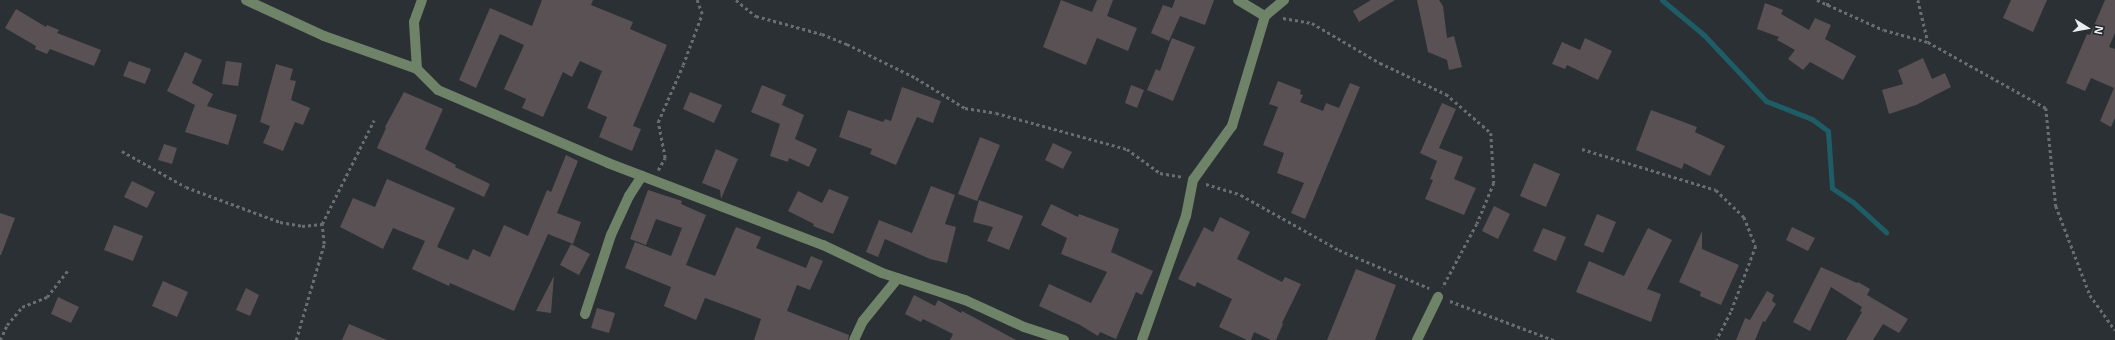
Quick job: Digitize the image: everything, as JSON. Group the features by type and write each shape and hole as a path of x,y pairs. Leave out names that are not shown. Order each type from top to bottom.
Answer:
{"street":[{"path":"246,0 324,36 418,69 438,90 646,178 823,245 882,273 965,300 1024,326 1064,340"},
{"path":"418,69 414,22 422,0"},
{"path":"1238,0 1265,16"},
{"path":"1142,340 1186,216 1193,180 1232,126 1265,16 1284,0"},
{"path":"585,314 611,234 629,196 646,178"},
{"path":"854,340 863,321 898,278"},
{"path":"1418,340 1438,297"}],"path":[{"path":"646,178 665,158 658,122 683,65 702,14 697,0"},
{"path":"736,0 756,16 822,34 847,44 916,78 965,108 996,113 1127,149 1160,173 1193,180 1241,195 1339,250 1429,288 1438,297 1554,340"},
{"path":"1817,0 1827,6 1884,30 1928,42 2046,108 2056,206 2090,295 2115,330"},
{"path":"1827,6 1828,0"},
{"path":"1918,0 1928,42"},
{"path":"1265,16 1312,23 1380,63 1446,94 1491,133 1494,183 1477,224 1438,297"},
{"path":"296,340 324,244 322,224 374,120"},
{"path":"1582,149 1716,190 1744,217 1756,246 1731,312 1717,340"},
{"path":"122,151 186,187 280,222 302,226 322,224"},
{"path":"0,340 7,325 22,307 47,297 67,271"}],"building":[{"path":"542,0 593,0 591,5 633,22 630,29 667,45 633,126 641,129 632,151 599,137 607,117 587,108 602,71 580,61 572,77 563,72 543,117 522,108 526,99 504,89 524,45 500,34 476,88 459,80 490,8 532,26"},
{"path":"1061,0 1092,12 1097,0 1113,0 1107,16 1137,28 1128,51 1097,38 1086,65 1043,47"},
{"path":"1175,0 1214,0 1205,25 1180,16 1169,41 1151,33 1163,5 1172,8"},
{"path":"1371,0 1395,0 1359,22 1353,11"},
{"path":"1417,0 1439,0 1443,6 1447,38 1454,36 1462,67 1449,70 1447,60 1428,52"},
{"path":"2011,0 2047,0 2033,32 2003,18"},
{"path":"2105,0 2115,0 2115,33 2109,47 2115,49 2115,118 2111,127 2100,121 2114,88 2091,78 2085,91 2066,83 2087,34 2090,35"},
{"path":"1765,3 1783,10 1781,14 1809,30 1815,18 1831,25 1825,39 1856,56 1843,80 1810,62 1803,70 1788,59 1795,50 1777,40 1779,37 1757,29"},
{"path":"16,9 46,27 47,25 59,30 57,33 101,50 94,66 50,49 47,54 35,49 36,46 5,28"},
{"path":"1172,38 1195,47 1173,101 1147,90 1156,69 1160,71"},
{"path":"1585,38 1612,51 1598,80 1567,65 1565,69 1552,64 1562,42 1580,50"},
{"path":"185,52 202,60 192,83 213,94 207,106 237,115 228,145 185,132 195,105 167,91"},
{"path":"1923,58 1932,79 1945,73 1951,87 1916,105 1889,114 1882,90 1903,84 1898,70"},
{"path":"129,61 151,69 145,84 123,76"},
{"path":"226,61 242,63 238,86 222,84"},
{"path":"276,64 293,69 290,80 296,81 291,100 310,108 303,125 295,122 283,151 263,143 270,126 260,122"},
{"path":"1278,81 1301,90 1300,94 1303,95 1300,102 1323,111 1326,103 1339,108 1350,83 1360,87 1305,219 1291,213 1304,183 1277,173 1284,153 1263,145 1278,107 1269,104"},
{"path":"762,85 786,95 782,105 804,115 795,139 817,149 809,167 789,158 788,162 770,156 780,124 751,112"},
{"path":"1131,85 1144,90 1137,108 1125,103"},
{"path":"902,87 941,101 933,123 917,117 896,165 870,154 872,149 839,137 848,110 883,122 885,119 891,121"},
{"path":"404,92 443,109 425,149 456,165 455,167 490,184 484,197 377,148 386,128 385,127"},
{"path":"690,92 722,105 714,123 683,109"},
{"path":"1442,103 1456,109 1439,148 1463,157 1454,179 1476,188 1464,215 1425,199 1433,180 1430,179 1437,161 1420,153"},
{"path":"1651,110 1697,127 1695,132 1725,146 1710,176 1684,163 1682,169 1636,150"},
{"path":"980,137 1000,145 977,201 958,194"},
{"path":"1053,143 1072,152 1063,169 1045,160"},
{"path":"164,144 177,148 172,164 158,160"},
{"path":"716,149 738,159 721,199 720,190 702,183"},
{"path":"566,155 578,161 557,213 581,222 573,244 548,234 514,311 450,283 449,286 412,269 425,241 393,228 383,249 340,227 353,198 375,207 387,179 455,208 437,247 468,260 473,249 490,257 504,225 528,236 547,190 551,192"},
{"path":"1534,163 1560,174 1546,207 1520,196"},
{"path":"132,181 155,192 147,208 124,197"},
{"path":"931,186 955,195 945,224 956,227 947,263 930,259 885,239 878,257 866,252 879,220 912,233"},
{"path":"829,189 849,197 833,234 813,226 814,224 788,211 798,191 822,203"},
{"path":"648,190 682,201 681,204 706,215 686,265 715,276 736,227 761,237 756,248 806,268 811,256 823,261 810,290 797,285 787,311 849,335 848,340 754,340 761,319 735,309 705,298 696,320 664,306 671,287 625,268 635,242 671,256 682,228 656,219 646,245 630,239"},
{"path":"979,200 1023,216 1009,250 987,241 993,227 973,222"},
{"path":"1051,204 1078,217 1079,214 1119,229 1111,252 1153,271 1142,295 1136,292 1116,339 1100,332 1098,336 1080,325 1039,306 1049,284 1091,303 1107,272 1061,254 1067,238 1041,225"},
{"path":"1494,206 1510,214 1498,239 1482,231"},
{"path":"0,213 15,218 1,255 0,255"},
{"path":"1597,214 1616,222 1603,253 1584,245"},
{"path":"1220,217 1250,232 1237,259 1282,282 1285,277 1301,284 1282,323 1283,324 1276,340 1271,340 1254,332 1251,340 1247,340 1219,327 1232,299 1197,282 1195,287 1178,279 1204,227 1213,232"},
{"path":"114,225 143,236 133,261 104,250"},
{"path":"1792,227 1815,238 1808,251 1786,240"},
{"path":"1543,228 1566,237 1556,261 1533,251"},
{"path":"1648,228 1672,240 1647,289 1661,294 1651,322 1576,292 1589,261 1624,276"},
{"path":"1702,231 1702,249 1739,265 1721,305 1700,296 1701,292 1679,282"},
{"path":"571,244 590,254 579,275 560,265"},
{"path":"1821,267 1857,283 1858,282 1870,289 1867,295 1908,319 1899,333 1883,324 1873,340 1846,340 1862,312 1860,311 1862,307 1831,287 1810,331 1793,322"},
{"path":"1356,269 1396,285 1375,340 1327,340"},
{"path":"554,276 551,313 536,311"},
{"path":"163,281 188,292 177,317 152,306"},
{"path":"246,288 259,295 250,316 236,310"},
{"path":"1767,291 1774,295 1772,301 1776,304 1765,322 1763,321 1755,340 1736,340 1745,318 1750,320"},
{"path":"914,295 935,306 938,300 1016,340 950,340 953,334 923,319 921,322 905,314"},
{"path":"58,297 79,307 71,323 51,314"},
{"path":"597,308 615,313 609,333 591,328"},
{"path":"349,324 387,340 342,340"}],"waterway":[{"path":"1662,0 1704,35 1766,101 1812,119 1828,131 1832,188 1853,202 1886,232"}]}
